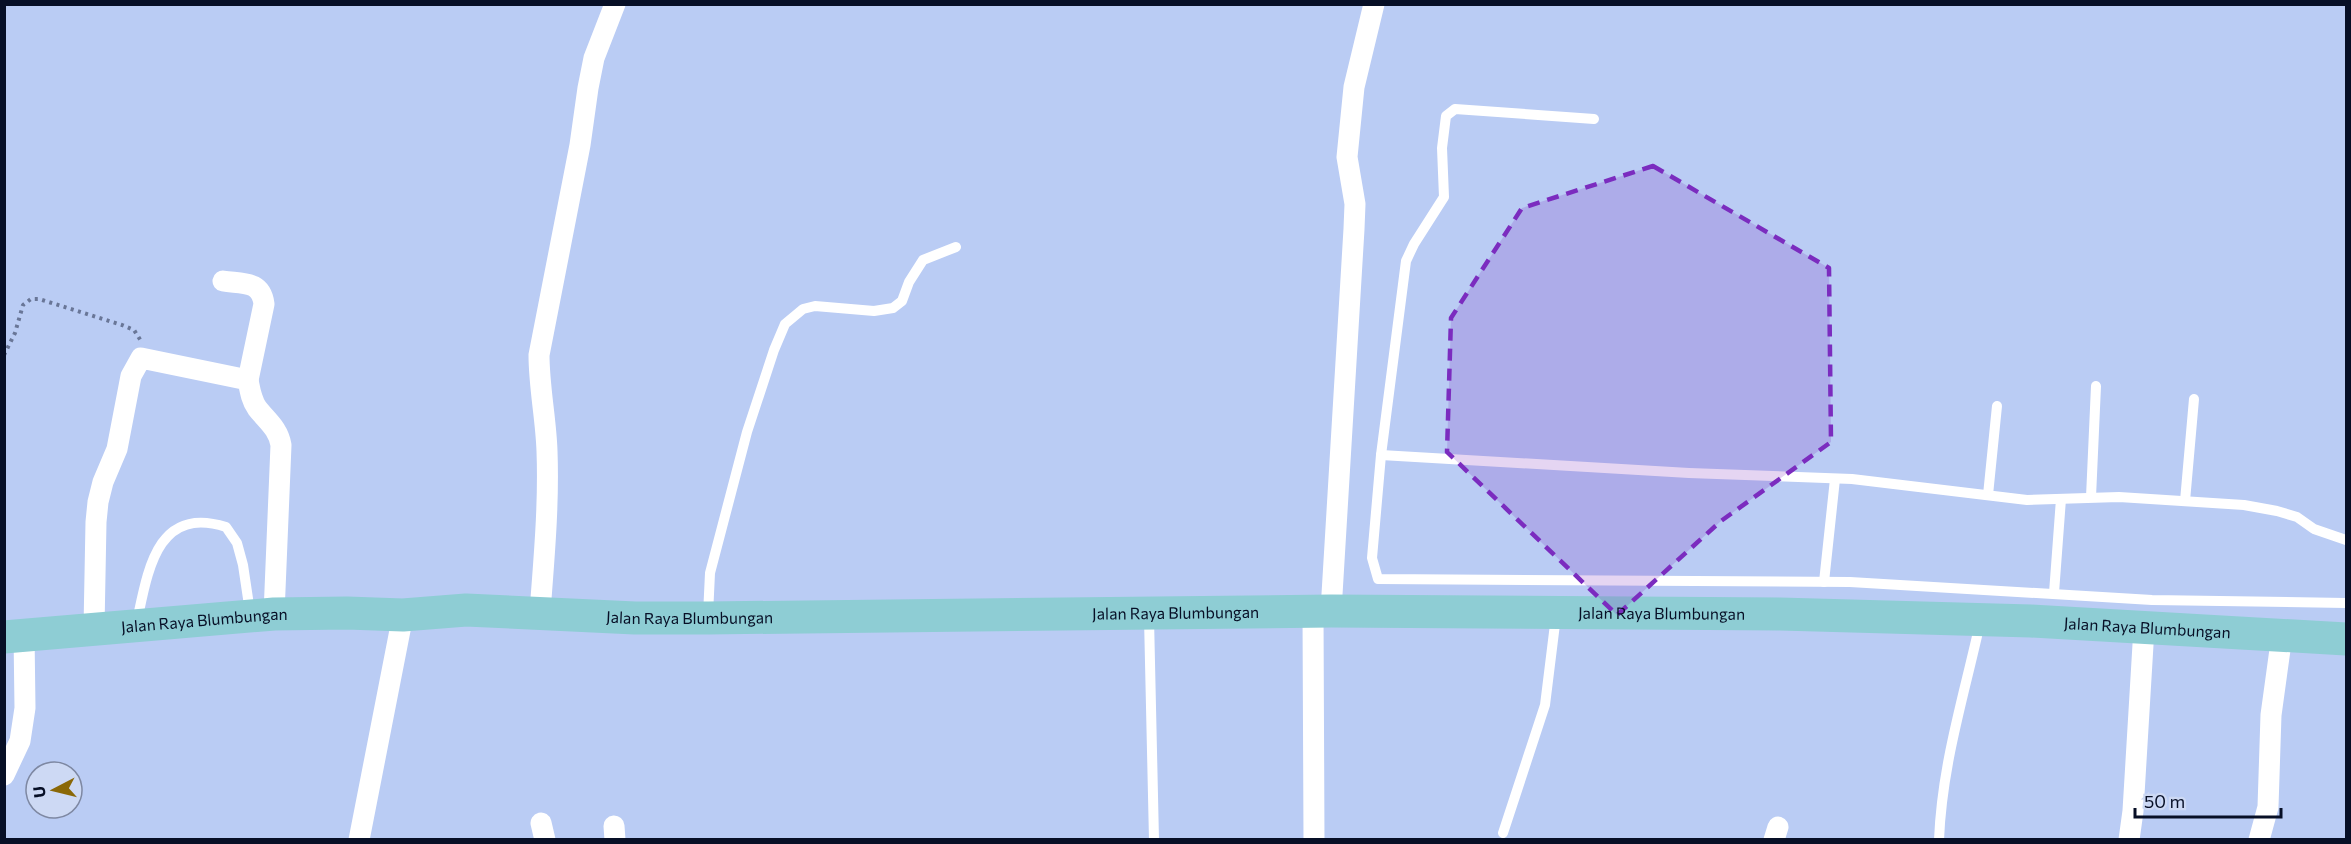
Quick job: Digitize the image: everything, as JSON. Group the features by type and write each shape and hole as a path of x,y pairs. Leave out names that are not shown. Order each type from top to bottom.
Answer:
{"main road":[{"name":"Jalan Raya Blumbungan","path":"14,636 262,615 347,613 403,615 466,610 634,618 1557,612 1980,620 2346,639"}],"street":[{"path":"540,612 548,505 547,448 538,355 580,145 594,58 615,4"},
{"path":"1314,840 1322,612 1354,229 1355,204 1347,157 1354,87 1374,4"},
{"path":"223,281 254,286 263,293 264,304 248,380 251,396 256,406 279,433 281,445 262,615"},
{"path":"94,628 98,502 103,482 117,449 131,376 141,358 248,380"},
{"path":"360,840 403,615"},
{"path":"2129,840 2137,754 2144,628"},
{"path":"2259,840 2268,807 2271,715 2282,635"},
{"path":"4,775 20,741 25,708 14,636"}],"lane":[{"path":"1594,119 1455,109 1446,116 1442,148 1444,197 1414,244 1406,261 1381,455 1372,558 1378,579 1824,582 2054,592 2152,600 2346,603"},
{"path":"708,618 710,573 747,432 785,324 803,309 815,306 874,311 893,308 902,301 909,282 923,260 956,247"},
{"path":"2091,498 2096,386"},
{"path":"2185,501 2194,399"},
{"path":"1988,495 1997,406"},
{"path":"1381,455 1835,479 2027,500 2119,497 2244,505 2297,517 2314,529 2346,540"},
{"path":"1824,582 1835,479"},
{"path":"2054,592 2061,500"},
{"path":"136,624 148,570 162,543 173,530 198,521 226,527 237,543 262,615"},
{"path":"1503,833 1545,705 1557,612"},
{"path":"1149,615 1154,840"},
{"path":"1939,840 1941,801 1951,737 1980,620"}],"path":[{"path":"4,355 15,333 23,305 26,301 39,299 134,330 142,344 141,358"}],"highlighted area":[{"path":"1653,166 1829,268 1831,442 1721,521 1617,615 1447,452 1451,318 1522,208"}]}
